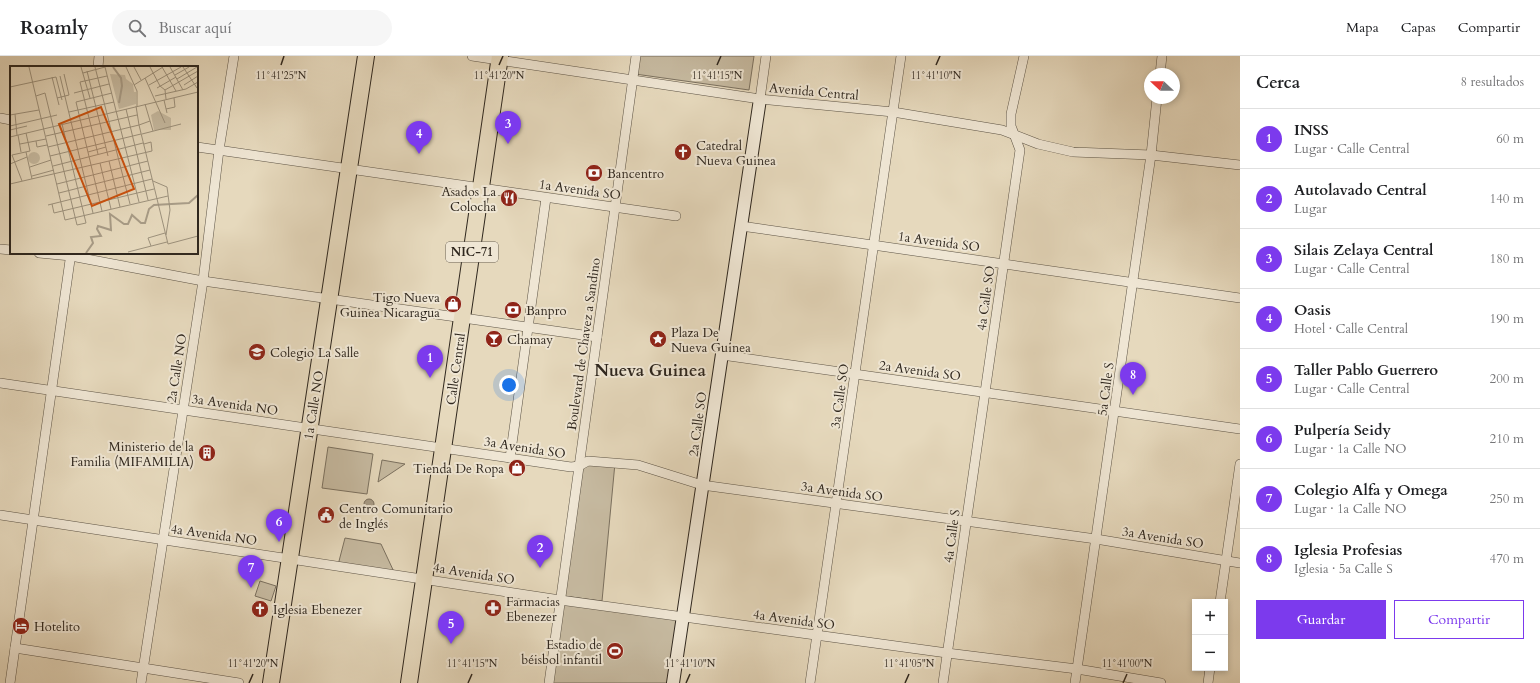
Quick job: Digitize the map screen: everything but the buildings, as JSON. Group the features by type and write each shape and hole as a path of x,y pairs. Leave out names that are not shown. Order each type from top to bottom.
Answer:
{"highway":[{"name":"1a Calle NO","path":"271,683 366,56"},
{"name":"Calle Central","path":"409,683 500,58"}],"street":[{"path":"98,66 99,56"},
{"name":"2a Calle NO","path":"141,683 203,281 219,150 234,56"},
{"name":"Avenida Central","path":"472,56 500,58 633,80 760,98 893,112 1002,130 1016,137 1038,144 1074,152 1152,155 1240,165"},
{"name":"Boulevard de Chavez a Sandino","path":"549,683 636,56"},
{"path":"760,98 766,56"},
{"name":"3a Calle SO","path":"810,683 901,56"},
{"name":"4a Calle SO","path":"985,393 1020,150 1012,126 1011,114 1024,56"},
{"path":"1161,68 1162,56"},
{"name":"2a Calle SO","path":"673,683 760,98"},
{"name":"5a Calle S","path":"1075,683 1152,155 1156,104"},
{"path":"0,118 10,120"},
{"name":"1a Avenida SO","path":"198,147 676,216"},
{"path":"510,458 546,198"},
{"name":"1a Avenida SO","path":"741,226 1240,298"},
{"path":"10,683 71,254 203,281 597,338"},
{"name":"2a Avenida SO","path":"722,355 1240,429"},
{"name":"3a Avenida NO","path":"0,383 443,447"},
{"name":"4a Calle S","path":"943,683 985,393"},
{"name":"3a Avenida SO","path":"443,447 571,467 579,466 588,461 638,465 702,486 1096,539 1240,563"},
{"path":"1220,599 1240,464"},
{"name":"4a Avenida NO","path":"0,515 424,578"},
{"name":"4a Avenida SO","path":"424,578 560,600 817,636 1077,669 1161,683"},
{"path":"15,648 239,683"},
{"path":"1208,683 1210,671"}],"shaded area":[{"path":"637,56 754,56 749,90 635,74"},
{"path":"328,447 373,454 367,494 322,488"},
{"path":"382,460 405,464 378,482"},
{"path":"615,463 602,601 563,596 581,471 586,465"},
{"path":"367,499 371,499 373,500 373,508 367,509 364,506 364,502"},
{"path":"345,538 381,544 395,574 338,565"},
{"path":"260,581 276,586 271,601 255,596"},
{"name":"Estadio de béisbol infantil","path":"563,604 678,620 669,683 552,683"}],"place":[{"name":"Silais Zelaya Central","path":"508,144"},
{"name":"Catedral Nueva Guinea","path":"683,152"},
{"name":"Oasis","path":"419,154"},
{"name":"Bancentro","path":"594,173"},
{"name":"Asados La Colocha","path":"509,198"},
{"name":"Tigo Nueva Guinea Nicaragua","path":"453,304"},
{"name":"Banpro","path":"513,310"},
{"name":"Chamay","path":"494,339"},
{"name":"Plaza De Nueva Guinea","path":"658,339"},
{"name":"Colegio La Salle","path":"257,352"},
{"name":"INSS","path":"430,378"},
{"name":"Iglesia Profesias","path":"1133,395"},
{"name":"Ministerio de la Familia (MIFAMILIA)","path":"207,453"},
{"name":"Tienda De Ropa","path":"517,468"},
{"name":"Centro Comunitario de Inglés","path":"326,515"},
{"name":"Pulpería Seidy","path":"279,542"},
{"name":"Autolavado Central","path":"540,568"},
{"name":"Colegio Alfa y Omega","path":"251,588"},
{"name":"Farmacias Ebenezer","path":"493,608"},
{"name":"Iglesia Ebenezer","path":"260,609"},
{"name":"Hotelito","path":"21,626"},
{"name":"Taller Pablo Guerrero","path":"451,644"},
{"name":"Estadio de béisbol infantil","path":"615,651"}],"district":[{"name":"Nueva Guinea","path":"650,370"}]}
